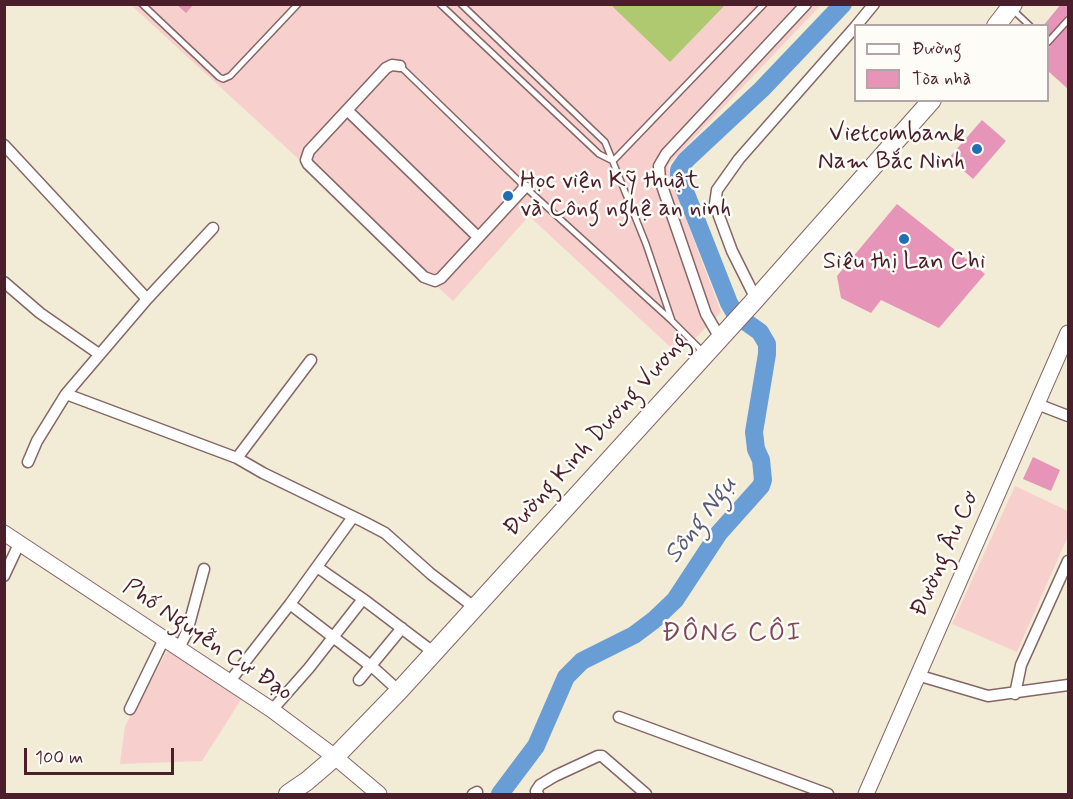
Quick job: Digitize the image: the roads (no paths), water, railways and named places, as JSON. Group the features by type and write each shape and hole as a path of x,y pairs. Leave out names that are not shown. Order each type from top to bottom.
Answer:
{"highway":[{"path":"998,24 1012,6"},
{"name":"Đường Kinh Dương Vương","path":"288,795 335,757 399,691 755,300 930,102"}],"main road":[{"name":"Đường Âu Cơ","path":"872,793 917,675 1068,333"},
{"name":"Phố Nguyễn Cư Đạo","path":"4,533 272,710 335,757 379,795"}],"street":[{"path":"722,336 706,314 660,180 659,166 666,154 806,4"},
{"path":"858,24 874,4"},
{"path":"755,300 732,251 719,216 715,204 717,190 739,159 854,28"},
{"path":"400,66 392,65 386,68 309,151 306,160 415,269 429,280 435,281 441,278 525,187"},
{"path":"347,110 478,237"},
{"path":"4,145 147,299"},
{"path":"28,462 37,441 66,394 147,299 213,228"},
{"path":"4,282 40,313 99,354"},
{"path":"237,458 311,360"},
{"path":"66,394 237,458 385,533 431,574 474,607"},
{"path":"1037,404 1068,416"},
{"path":"230,681 353,517"},
{"path":"4,576 19,543"},
{"path":"1015,694 1021,665 1068,561"},
{"path":"317,567 363,598 433,652"},
{"path":"179,648 187,632 204,569"},
{"path":"1055,591 1068,594"},
{"path":"272,710 309,668 363,598"},
{"path":"290,603 399,691"},
{"path":"359,680 402,628"},
{"path":"130,709 164,639"},
{"path":"917,675 988,696 1068,685"},
{"path":"618,717 828,795"},
{"path":"538,795 540,785 597,756 603,756 646,795"}],"lane":[{"path":"142,4 223,79 230,76 298,4"},
{"path":"440,4 599,154 613,161"},
{"path":"461,4 605,142 646,244 672,321"},
{"path":"613,161 764,4"},
{"path":"1012,6 1028,24"},
{"path":"1049,40 1068,20"},
{"path":"400,66 525,187 672,321 705,355"}],"waterway":[{"name":"Sông Ngụ","path":"500,794 536,746 566,677 582,661 634,635 675,600 719,533 761,486 763,480 761,460 756,449 754,432 767,344 760,332 736,315 729,303 679,176 679,170 686,160 762,89 843,4"}],"place":[{"name":"Vietcombank Nam Bắc Ninh","path":"977,149"},
{"name":"Học viện Kỹ thuật và Công nghệ an ninh","path":"508,196"},
{"name":"Siêu thị Lan Chi","path":"904,239"}],"district":[{"name":"ĐÔNG CÔI","path":"732,634"}]}
